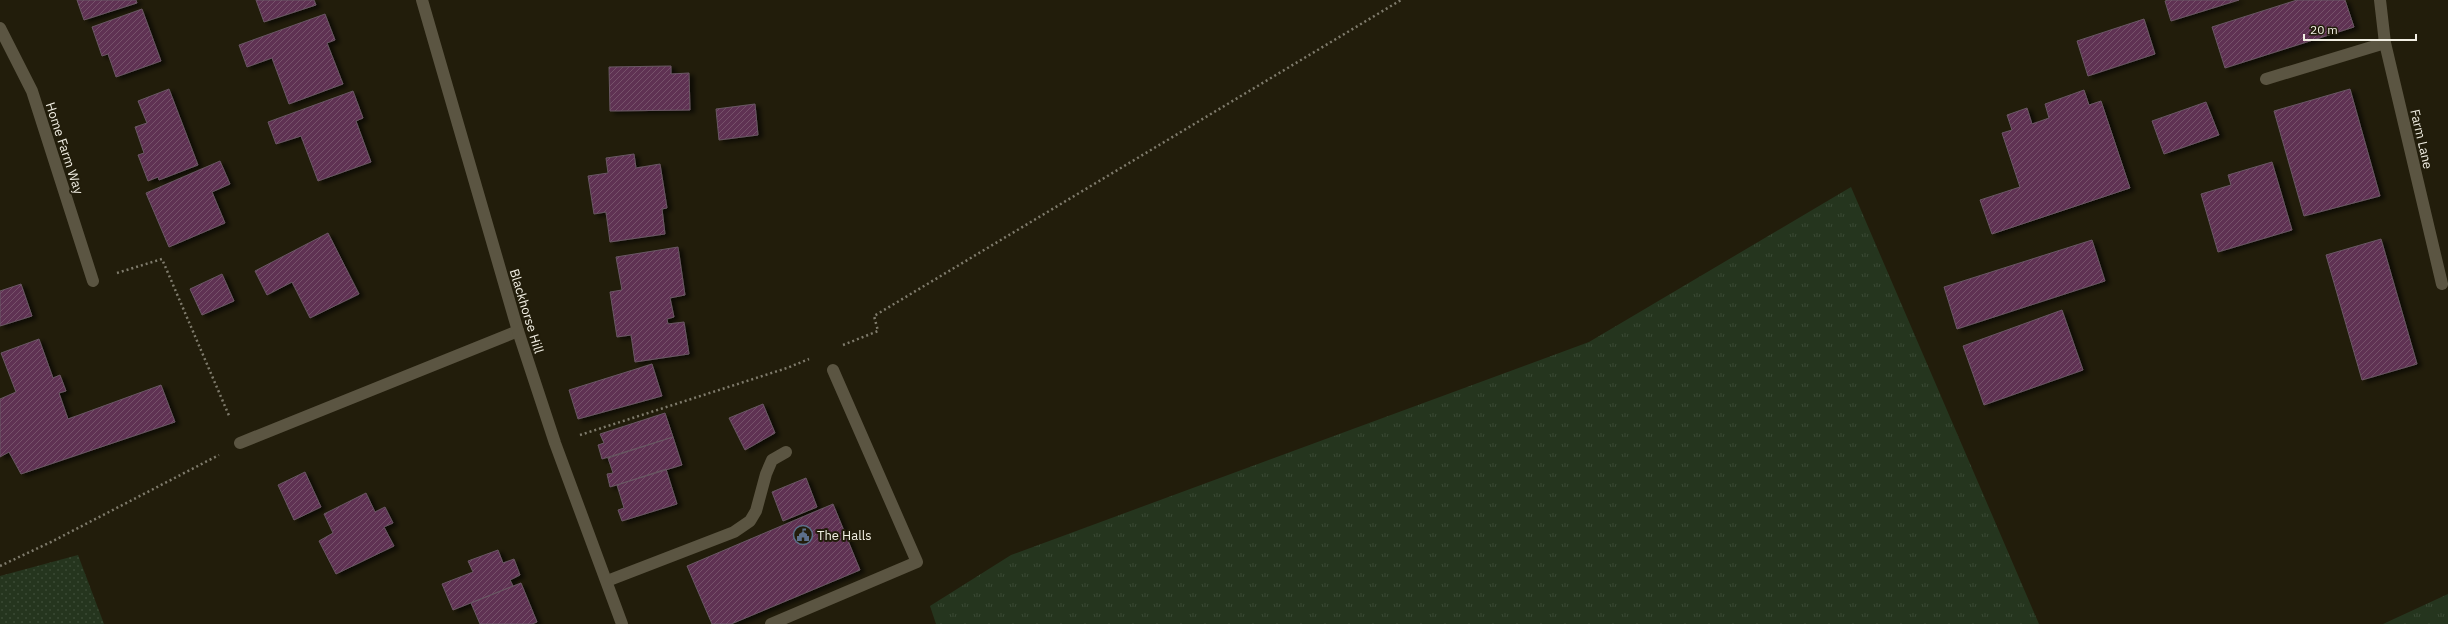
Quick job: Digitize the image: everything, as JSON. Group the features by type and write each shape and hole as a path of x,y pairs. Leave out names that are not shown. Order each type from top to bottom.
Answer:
{"main road":[{"name":"Blackhorse Hill","path":"422,0 518,331 555,443 622,624"},
{"name":"Farm Lane","path":"2380,0 2385,43 2442,284"},
{"name":"Home Farm Way","path":"0,28 32,90 93,281"},
{"path":"2266,79 2385,43"},
{"path":"240,443 518,331"},
{"path":"770,624 917,562 833,370"},
{"path":"607,581 734,532 750,521 756,510 766,474 772,460 786,452"}],"path":[{"path":"838,347 878,331 874,316 1401,0"},
{"path":"0,566 58,538 240,443 162,258 93,281"},
{"path":"555,443 787,368 812,358"}],"green space":[{"path":"1851,187 2039,624 936,624 930,606 1011,555 1589,342"},
{"path":"78,555 104,624 0,624 0,576"},
{"path":"2448,594 2448,624 2383,624"}],"building":[{"path":"77,0 136,0 137,3 84,20"},
{"path":"256,0 314,0 316,5 264,22"},
{"path":"2239,0 2171,21 2165,1"},
{"path":"2297,0 2345,0 2354,27 2225,68 2212,27"},
{"path":"142,9 161,61 116,77 108,54 102,56 92,27"},
{"path":"325,14 335,40 327,43 343,84 289,104 272,58 247,67 239,45"},
{"path":"2144,19 2155,54 2088,76 2077,41"},
{"path":"671,66 671,74 689,73 690,110 610,111 609,67"},
{"path":"169,89 198,165 159,180 158,177 148,181 138,155 144,153 135,127 147,123 138,101"},
{"path":"2350,89 2380,196 2304,216 2274,111"},
{"path":"2084,90 2089,105 2101,101 2130,188 1992,234 1980,200 2020,187 2002,133 2012,130 2007,115 2027,108 2032,124 2049,118 2045,104"},
{"path":"353,91 363,118 356,121 371,162 318,181 301,136 276,144 268,122"},
{"path":"2206,102 2219,135 2164,154 2152,121"},
{"path":"755,104 758,135 719,140 716,109"},
{"path":"634,154 636,168 660,164 667,208 662,209 665,234 610,242 606,212 594,214 588,176 608,173 606,158"},
{"path":"220,161 230,184 212,192 225,223 169,247 146,193"},
{"path":"2272,162 2292,230 2218,252 2201,194 2231,185 2228,175"},
{"path":"328,233 359,294 310,318 292,282 267,295 255,271"},
{"path":"2381,239 2417,364 2362,380 2326,255"},
{"path":"2092,240 2105,281 1957,329 1944,287"},
{"path":"678,247 685,295 670,298 674,317 667,319 668,324 684,322 689,354 635,362 631,335 617,337 610,292 622,290 616,257"},
{"path":"222,274 234,301 202,315 190,289"},
{"path":"21,284 32,316 0,326 0,291"},
{"path":"2062,310 2083,370 1984,405 1963,346"},
{"path":"39,339 53,378 60,375 66,391 59,393 68,419 161,385 175,422 21,474 9,452 0,457 0,399 16,392 1,353"},
{"path":"652,364 662,396 578,419 569,390"},
{"path":"763,404 775,433 745,450 729,418"},
{"path":"665,413 673,437 602,459 598,445 604,443 600,434"},
{"path":"673,437 682,465 610,487 607,474 613,473 608,458"},
{"path":"666,469 677,504 622,521 618,510 624,508 617,485"},
{"path":"305,472 321,507 294,520 278,485"},
{"path":"806,478 817,507 783,521 772,492"},
{"path":"366,493 375,512 385,507 393,523 384,527 394,546 336,574 319,541 333,533 324,514"},
{"name":"The Halls","path":"833,504 860,570 731,624 712,624 687,566"},
{"path":"498,550 503,563 514,559 520,575 510,580 513,586 453,610 442,584 473,572 468,561"},
{"path":"521,583 537,622 532,624 480,624 471,603"}],"place":[{"name":"The Halls","path":"803,535"}]}
